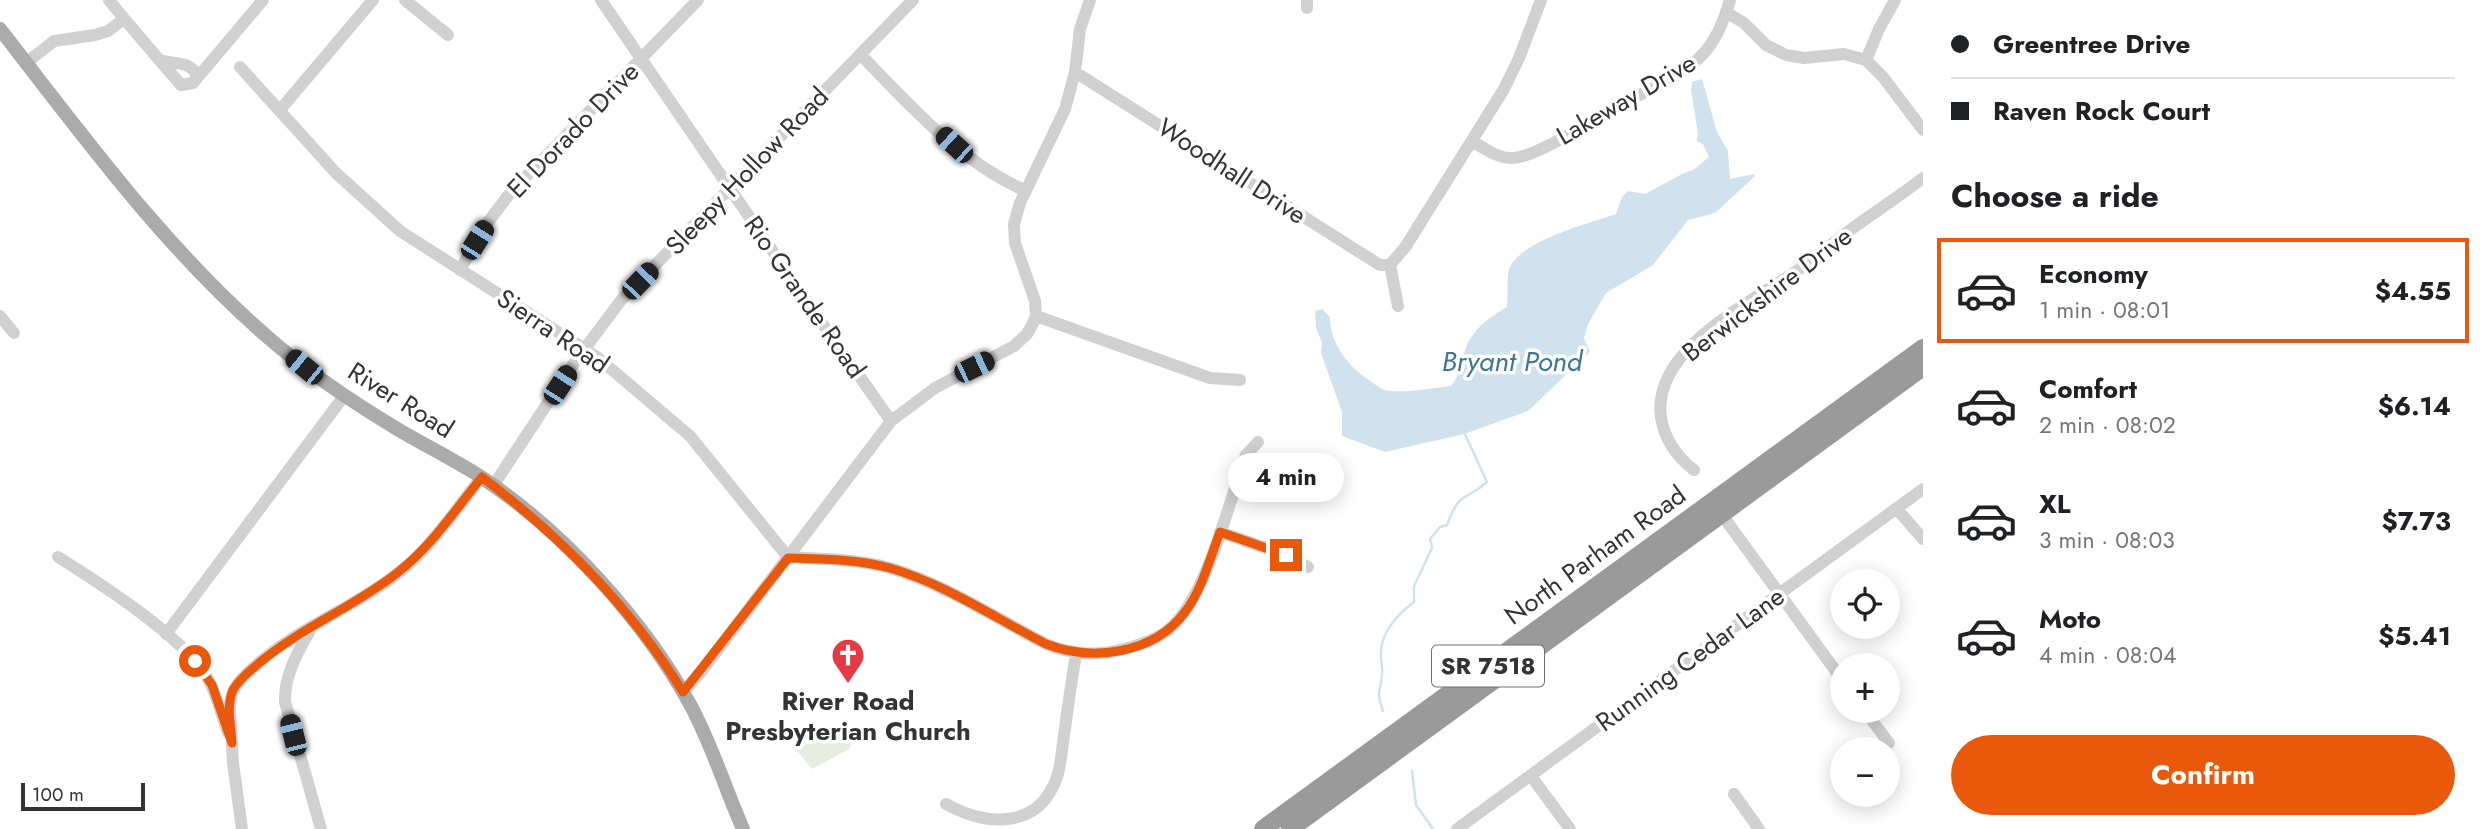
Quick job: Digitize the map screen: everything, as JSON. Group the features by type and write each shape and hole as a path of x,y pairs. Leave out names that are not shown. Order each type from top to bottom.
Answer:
{"highway":[{"name":"North Parham Road","path":"1290,829 1717,508 1923,348"},
{"name":"North Parham Road","path":"1263,829 1717,508 1923,367"}],"main road":[{"name":"River Road","path":"0,29 118,180 210,281 270,340 344,396 487,482 548,530 589,570 635,621 683,692 711,750 743,829"}],"street":[{"path":"109,0 181,85 193,83 263,0"},
{"path":"280,110 373,0"},
{"path":"405,0 448,35"},
{"name":"Rio Grande Road","path":"601,0 891,421"},
{"name":"El Dorado Drive","path":"460,270 485,226 511,192 698,0"},
{"name":"Sleepy Hollow Road","path":"232,743 230,700 236,685 266,657 385,582 410,563 487,482 622,299 913,0"},
{"path":"683,692 891,421 934,388 1018,343 1027,334 1036,316 1034,293 1018,255 1014,235 1015,216 1065,109 1076,72 1080,29 1090,0"},
{"path":"1398,306 1390,265 1406,247 1509,80 1541,0"},
{"path":"1895,0 1866,60 1883,77 1923,131"},
{"name":"Lakeway Drive","path":"1472,141 1502,156 1523,156 1534,152 1688,69 1711,44 1728,6 1766,45 1786,55 1804,58 1844,54 1866,60"},
{"path":"26,63 54,41 108,31 124,19"},
{"path":"860,54 967,157 1026,191"},
{"path":"159,60 188,64 197,75 193,83"},
{"name":"Sierra Road","path":"240,66 336,173 383,216 416,243 584,349 652,402 690,436 788,558"},
{"name":"Woodhall Drive","path":"1076,72 1380,265 1390,265"},
{"name":"Berwickshire Drive","path":"1695,470 1684,462 1670,444 1660,410 1663,387 1679,358 1703,336 1796,272 1923,178"},
{"path":"0,316 14,333"},
{"path":"1036,316 1210,378 1240,380"},
{"path":"166,634 344,396"},
{"path":"788,558 866,563 903,572 946,591 1046,644 1076,654 1100,653 1134,646 1169,629 1193,601 1246,455 1258,442"},
{"name":"Running Cedar Lane","path":"1457,829 1923,489"},
{"path":"1717,508 1830,663"},
{"path":"1897,509 1923,539"},
{"path":"1220,532 1286,555 1308,567"},
{"path":"58,557 138,611 184,649 205,674 212,685 232,743 241,828"},
{"path":"314,625 292,664 286,684 285,702 321,829"},
{"path":"946,804 973,817 1000,821 1029,814 1044,801 1059,773 1076,654"},
{"path":"1874,723 1884,737"},
{"path":"1531,776 1570,829"},
{"path":"1734,794 1759,829"}],"shaded area":[{"path":"839,728 856,733 849,749 812,769 794,747 834,739"}],"water":[{"name":"Bryant Pond","path":"1702,79 1717,132 1728,151 1730,179 1754,174 1755,176 1715,213 1688,220 1653,265 1606,293 1588,324 1584,338 1590,352 1528,411 1464,434 1385,452 1342,436 1342,412 1321,353 1322,342 1316,328 1315,311 1322,309 1330,317 1333,336 1348,361 1382,389 1408,391 1451,386 1472,336 1488,320 1507,307 1508,271 1516,259 1556,234 1616,214 1622,197 1628,191 1645,194 1693,170 1709,157 1703,144 1697,141 1691,90 1692,82"}],"waterway":[{"path":"1383,711 1379,694 1384,636 1397,617 1414,602 1414,586 1432,548 1430,539 1440,527 1447,525 1455,506 1487,482 1464,432"},
{"path":"1412,771 1416,805 1433,829"}],"place":[{"name":"River Road Presbyterian Church","path":"848,685"}],"route":[{"path":"195,661 212,685 232,743 230,700 236,685 243,677 292,638 410,563 482,477 548,530 619,602 653,645 683,692 788,558 834,559 903,572 946,591 1046,644 1063,651 1087,654 1134,646 1169,629 1193,601 1220,532 1286,555"}]}
